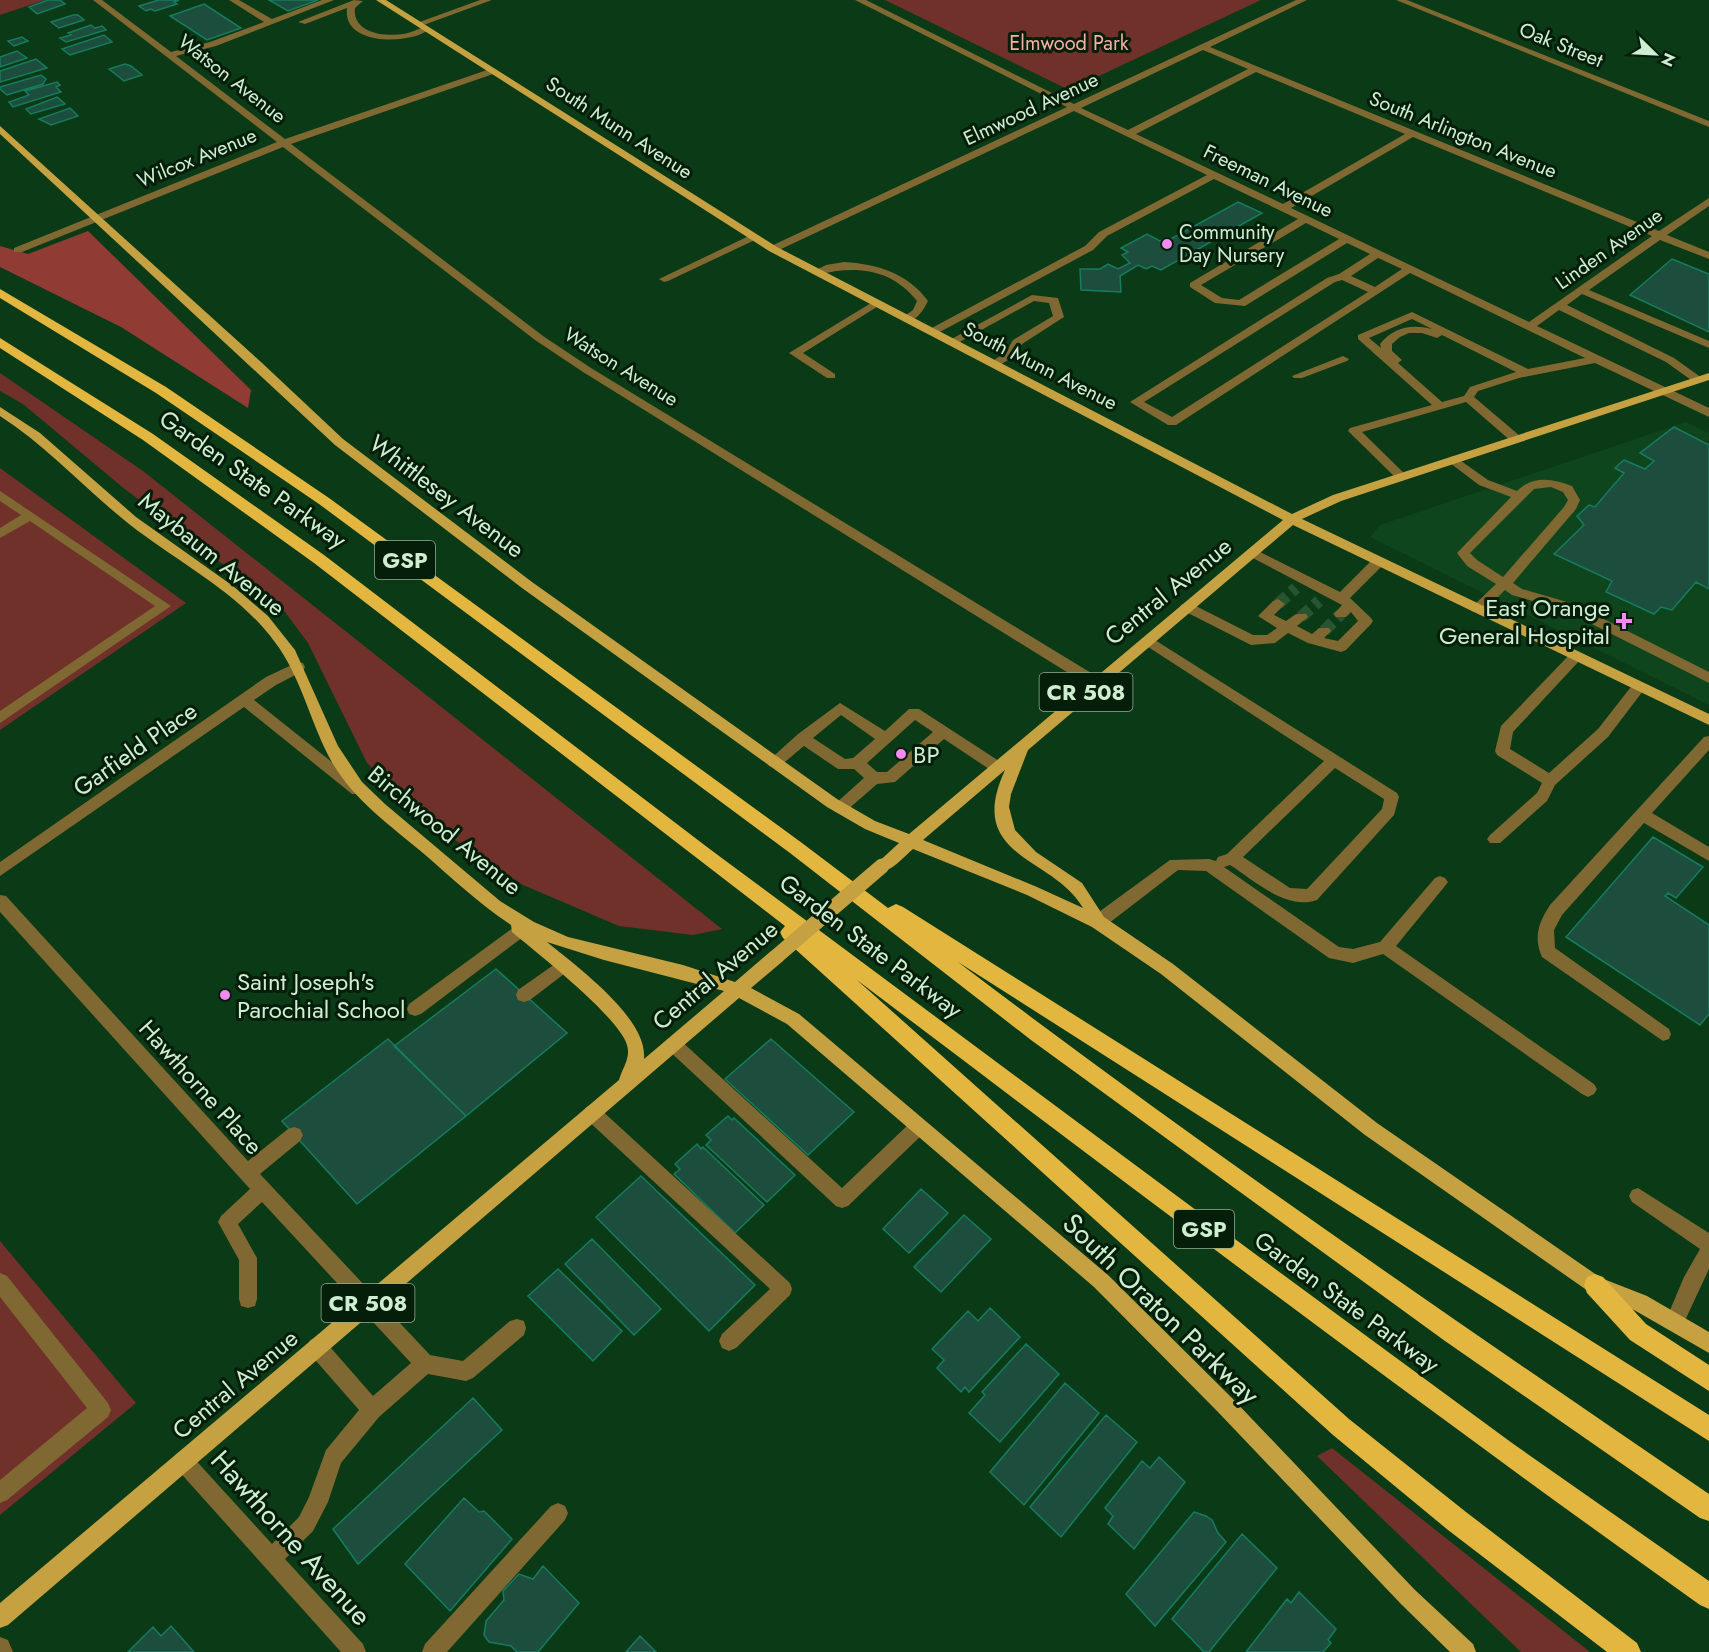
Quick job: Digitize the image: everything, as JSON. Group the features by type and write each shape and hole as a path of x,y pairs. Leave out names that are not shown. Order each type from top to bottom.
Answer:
{"highway":[{"name":"Garden State Parkway","path":"0,293 154,386 279,469 796,848 1038,1034 1119,1093 1453,1333 1709,1509"},
{"name":"Garden State Parkway","path":"0,342 148,437 320,559 705,855 1382,1361 1709,1596"},
{"path":"796,848 1709,1429"},
{"path":"705,855 1341,1427 1456,1521 1628,1652"},
{"path":"1595,1285 1638,1332 1709,1379"}],"main road":[{"name":"South Munn Avenue","path":"380,0 773,249 1292,519 1639,687 1708,718"},
{"name":"Whittlesey Avenue","path":"0,129 353,453 527,585 774,762 840,808 910,843"},
{"name":"Central Avenue","path":"0,1617 1146,640 1254,553 1272,534 1292,519 1311,508 1703,378"},
{"name":"Maybaum Avenue","path":"0,411 44,441 146,531 257,613 279,637 298,667 337,758 355,785 370,799"},
{"path":"1028,742 1016,761 1004,792 1002,821 1011,838 1029,855 1078,888 1098,922"},
{"name":"Birchwood Avenue","path":"370,799 496,907 570,944 738,989"},
{"path":"910,843 1024,887 1098,922 1167,969 1371,1129 1595,1285 1640,1303 1709,1343"},
{"path":"496,907 611,1010 629,1031 636,1058 632,1072 622,1088"},
{"name":"South Oraton Parkway","path":"738,989 793,1019 1101,1281 1225,1405 1408,1597 1465,1652"}],"street":[{"name":"Watson Avenue","path":"97,0 539,338 587,370 1096,683"},
{"path":"234,0 268,21"},
{"path":"170,55 213,44 268,21 330,0"},
{"path":"359,1 351,7 349,19 356,28 364,32 403,37 488,0"},
{"name":"Freeman Avenue","path":"859,0 1128,134 1709,412"},
{"name":"Elmwood Avenue","path":"773,249 1303,0"},
{"name":"Oak Street","path":"1400,0 1709,124"},
{"path":"302,22 359,1"},
{"name":"South Arlington Avenue","path":"1203,47 1709,256"},
{"path":"1128,134 1255,69"},
{"name":"Wilcox Avenue","path":"18,250 284,143 493,71"},
{"path":"1283,208 1412,134"},
{"path":"932,332 1089,248 1103,234 1214,175"},
{"name":"Linden Avenue","path":"1530,327 1709,201"},
{"path":"1306,219 1194,285 1220,301 1241,304 1347,238"},
{"path":"664,279 753,237"},
{"path":"1378,253 1136,402 1172,422 1410,269"},
{"path":"817,272 827,266 849,265 876,270 894,277 919,294 923,302 921,307 907,319"},
{"path":"1343,276 1376,291"},
{"path":"1581,290 1709,345"},
{"path":"952,342 1032,298 1054,300 1059,317 1017,342 1011,354 994,364"},
{"path":"831,376 795,352 876,303"},
{"path":"1559,306 1703,378"},
{"path":"1436,402 1362,337 1412,315 1522,370"},
{"path":"1436,402 1430,390 1387,352 1386,344 1392,336 1401,331 1414,329 1432,333 1491,362 1522,370"},
{"path":"1298,376 1343,359"},
{"path":"1468,398 1474,389 1522,370 1597,359"},
{"path":"1402,477 1354,431 1436,402 1468,398 1516,439"},
{"path":"1454,460 1475,479 1492,488 1519,495"},
{"path":"1478,609 1505,583 1570,509 1574,500 1568,489 1552,483 1530,485 1463,553 1472,563 1505,583 1517,592 1569,607 1709,678"},
{"path":"0,495 164,606 0,718"},
{"path":"0,534 30,515"},
{"path":"1254,553 1301,584 1345,606 1366,621 1341,647 1318,635 1288,628 1265,616 1278,604"},
{"path":"1345,606 1378,562"},
{"path":"1187,606 1251,640 1270,640 1301,617"},
{"path":"1146,640 1333,761 1392,796 1389,811 1311,896 1287,894 1232,858"},
{"path":"1550,781 1502,751 1506,730 1576,656"},
{"name":"Garfield Place","path":"0,870 271,681 298,667"},
{"path":"1495,838 1542,796 1550,781 1603,733 1639,687"},
{"name":"Birchwood Avenue","path":"245,700 370,799"},
{"path":"774,762 840,708 885,738"},
{"path":"803,738 843,765 857,763 914,713 998,767"},
{"path":"857,763 874,778 890,778 943,732"},
{"path":"1663,1034 1548,952 1543,939 1546,925 1556,910 1709,741"},
{"path":"1098,922 1175,864 1209,865 1232,858 1333,761"},
{"path":"840,808 874,778"},
{"path":"1643,815 1709,855"},
{"path":"1209,865 1335,953 1353,956 1385,947 1440,882"},
{"name":"Hawthorne Place","path":"0,901 262,1190 425,1364"},
{"path":"416,1009 521,929"},
{"path":"1385,947 1588,1089"},
{"path":"524,995 562,966"},
{"path":"673,1044 842,1200 918,1127"},
{"path":"592,1113 783,1289 729,1341"},
{"path":"247,1173 294,1135"},
{"path":"248,1299 248,1258 227,1222 262,1190"},
{"path":"1638,1196 1709,1244"},
{"path":"1674,1322 1691,1283 1709,1251"},
{"path":"0,1282 101,1410 0,1493"},
{"path":"271,1558 306,1524 318,1502 333,1456 372,1410 425,1364 466,1371 517,1328"},
{"path":"317,1347 372,1410"},
{"name":"Hawthorne Avenue","path":"183,1461 356,1652"},
{"path":"433,1652 558,1513"}],"shaded area":[{"path":"88,231 251,390 248,408 121,327 0,267 0,246 28,254"},
{"name":"East Orange General Hospital","path":"1686,422 1709,433 1709,705 1370,537 1380,525"}],"green space":[{"path":"0,0 45,0 0,15"},
{"name":"Elmwood Park","path":"885,0 1261,0 1069,90"},
{"path":"0,373 143,471 722,929 693,935 619,926 523,885 425,820 367,763 308,643 285,612 121,486 23,404 0,391"},
{"path":"0,468 186,603 0,730"},
{"path":"0,1241 136,1403 0,1515"},
{"path":"1332,1448 1590,1652 1521,1652 1317,1456"}],"building":[{"path":"48,0 60,0 65,4 37,14 29,7"},
{"path":"159,0 179,0 174,2 177,4 155,11 151,9 146,11 139,6"},
{"path":"269,0 318,0 288,11"},
{"path":"204,4 241,28 207,40 170,16"},
{"path":"78,15 84,20 59,28 51,22"},
{"path":"91,25 95,28 102,26 106,30 66,42 60,38 71,35 68,33"},
{"path":"104,35 112,42 70,55 62,49"},
{"path":"22,37 28,41 14,46 8,41"},
{"path":"17,51 27,58 0,67 0,57"},
{"path":"36,59 47,68 0,82 0,71"},
{"path":"125,64 142,75 124,81 109,69"},
{"path":"41,75 46,79 43,84 7,95 0,89 0,87"},
{"path":"57,82 60,85 56,87 61,92 13,107 9,102 29,95 25,91"},
{"path":"57,97 65,104 31,114 26,109"},
{"path":"70,108 78,116 51,125 39,119"},
{"name":"Community Day Nursery","path":"1238,202 1262,213 1161,270 1152,266 1146,269 1138,265 1120,276 1121,292 1081,290 1080,269 1100,269 1108,264 1118,269 1130,263 1122,255 1128,252 1121,248 1147,234 1160,241 1165,238 1169,240"},
{"path":"1672,259 1709,274 1709,332 1630,295"},
{"path":"1674,427 1709,445 1709,589 1696,582 1672,610 1661,607 1654,614 1606,592 1612,581 1554,554 1584,525 1577,516 1589,505 1595,507 1624,473 1615,468 1624,460 1645,469 1654,461 1640,453"},
{"path":"1653,837 1703,867 1676,898 1668,893 1665,896 1709,925 1709,1014 1700,1025 1566,937"},
{"path":"496,969 567,1033 466,1116 394,1046"},
{"path":"388,1039 466,1116 357,1204 282,1121"},
{"path":"771,1039 854,1112 808,1155 725,1079"},
{"path":"728,1116 732,1120 734,1118 795,1175 767,1202 706,1145 711,1140 706,1135"},
{"path":"697,1144 701,1149 703,1147 764,1205 735,1233 674,1174 680,1169 675,1164"},
{"path":"641,1176 755,1285 709,1331 596,1217"},
{"path":"921,1189 948,1213 909,1253 883,1229"},
{"path":"964,1215 991,1239 941,1292 914,1267"},
{"path":"592,1239 661,1309 634,1335 565,1264"},
{"path":"558,1269 622,1331 593,1361 528,1296"},
{"path":"990,1308 1020,1337 969,1392 965,1387 961,1392 937,1368 944,1360 932,1349 968,1311 978,1321"},
{"path":"1026,1344 1059,1374 1000,1442 969,1413 985,1395 982,1392"},
{"path":"1065,1383 1099,1413 1024,1505 990,1472"},
{"path":"473,1398 502,1430 358,1564 333,1529"},
{"path":"1106,1415 1137,1442 1061,1537 1030,1507"},
{"path":"1159,1457 1185,1482 1134,1549 1108,1524 1113,1516 1105,1508 1142,1461 1150,1468"},
{"path":"464,1498 479,1512 484,1511 512,1539 450,1611 405,1564"},
{"path":"1194,1512 1212,1520 1218,1533 1226,1542 1155,1626 1126,1594"},
{"path":"1242,1534 1277,1568 1209,1652 1204,1652 1172,1619"},
{"path":"543,1566 579,1603 538,1652 517,1652 511,1646 489,1642 484,1635 486,1621 504,1600 503,1591 519,1574 533,1579"},
{"path":"1299,1592 1336,1629 1328,1640 1331,1643 1323,1652 1246,1652 1287,1599 1291,1603"},
{"path":"171,1626 194,1652 128,1652 153,1627 161,1636"},
{"path":"640,1636 656,1652 626,1652"}],"tunnel":[{"path":"1278,604 1296,588"},
{"path":"1301,617 1319,601"},
{"path":"1324,631 1341,614"}],"place":[{"name":"Community Day Nursery","path":"1167,244"},
{"name":"East Orange General Hospital","path":"1624,621"},
{"name":"BP","path":"901,754"},
{"name":"Saint Joseph's Parochial School","path":"225,995"}]}
